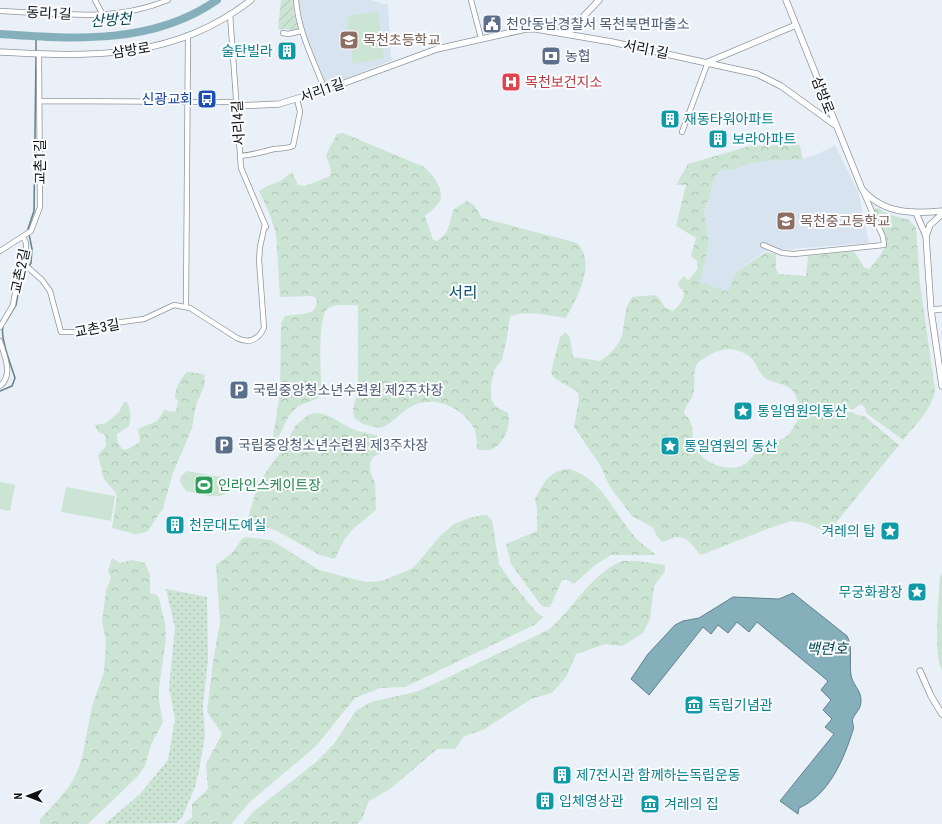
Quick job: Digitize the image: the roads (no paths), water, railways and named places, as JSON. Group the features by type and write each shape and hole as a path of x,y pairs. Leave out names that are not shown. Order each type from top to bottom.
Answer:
{"street":[{"path":"95,0 103,15"},
{"name":"동리1길","path":"0,11 103,15 131,12 168,0"},
{"name":"삼방로","path":"0,52 76,55 134,51 162,44 188,35 230,14 251,0"},
{"path":"296,0 297,13 302,31 325,90"},
{"path":"471,0 481,38"},
{"path":"567,34 599,0"},
{"name":"삼방로","path":"763,245 782,253 794,254 884,245 883,237 835,125 786,0"},
{"name":"서리4길","path":"186,306 243,341 251,341 260,335 264,328 259,260 260,247 266,226 241,168 230,14"},
{"path":"682,132 708,62 796,25"},
{"name":"서리1길","path":"40,101 188,101 266,106 325,90 437,49 526,29 567,34 708,62 757,74 770,79 835,125"},
{"path":"286,35 302,31"},
{"path":"186,306 188,35"},
{"name":"교촌1길","path":"0,252 31,231 40,207 40,101 37,54"},
{"path":"240,156 264,153 275,149 287,149 293,146 300,112 297,98"},
{"name":"삼방로","path":"862,189 875,202 888,208 916,213 942,212"},
{"path":"926,236 930,225 942,212"},
{"path":"916,213 926,236 931,310 942,386"},
{"name":"교촌2길","path":"0,327 13,305 19,270 25,265 26,243 24,236"},
{"name":"교촌3길","path":"25,265 42,280 50,291 61,332 85,332 107,324 144,319 168,306 186,306"},
{"path":"931,310 942,309"},
{"path":"0,341 8,371 5,382 0,386"},
{"path":"920,672 931,696 942,714"}],"water":[{"name":"백련호","path":"793,593 847,636 850,645 851,675 861,696 860,708 853,718 853,729 840,764 827,785 810,802 799,808 798,814 780,801 834,734 825,727 832,719 823,710 831,700 821,690 828,681 757,622 749,632 737,622 728,633 718,625 711,634 703,627 649,695 631,679 648,654 675,625 683,621 699,618 733,597 779,599"}],"waterway":[{"name":"산방천","path":"0,34 84,37 112,36 140,32 166,25 192,15 217,0"},
{"path":"36,36 36,52"},
{"path":"5,323 16,305 21,279 31,263 32,249 28,229 34,211 36,56"},
{"path":"0,391 12,386 15,378 4,344 2,331 3,326"}],"place":[{"name":"천안동남경찰서 목천북면파출소","path":"492,24"},
{"name":"목천초등학교","path":"349,40"},
{"name":"술탄빌라","path":"287,51"},
{"name":"농협","path":"551,56"},
{"name":"목천보건지소","path":"511,82"},
{"name":"신광교회","path":"207,99"},
{"name":"재동타워아파트","path":"670,119"},
{"name":"보라아파트","path":"718,139"},
{"name":"목천중고등학교","path":"786,221"},
{"name":"국립중앙청소년수련원 제2주차장","path":"239,390"},
{"name":"통일염원의동산","path":"743,411"},
{"name":"국립중앙청소년수련원 제3주차장","path":"224,445"},
{"name":"통일염원의 동산","path":"670,446"},
{"name":"인라인스케이트장","path":"204,485"},
{"name":"천문대도예실","path":"175,525"},
{"name":"겨레의 탑","path":"890,531"},
{"name":"무궁화광장","path":"917,592"},
{"name":"독립기념관","path":"694,705"},
{"name":"제7전시관 함께하는독립운동","path":"562,775"},
{"name":"입체영상관","path":"545,801"},
{"name":"겨레의 집","path":"650,804"}],"district":[{"name":"서리","path":"463,292"}]}
